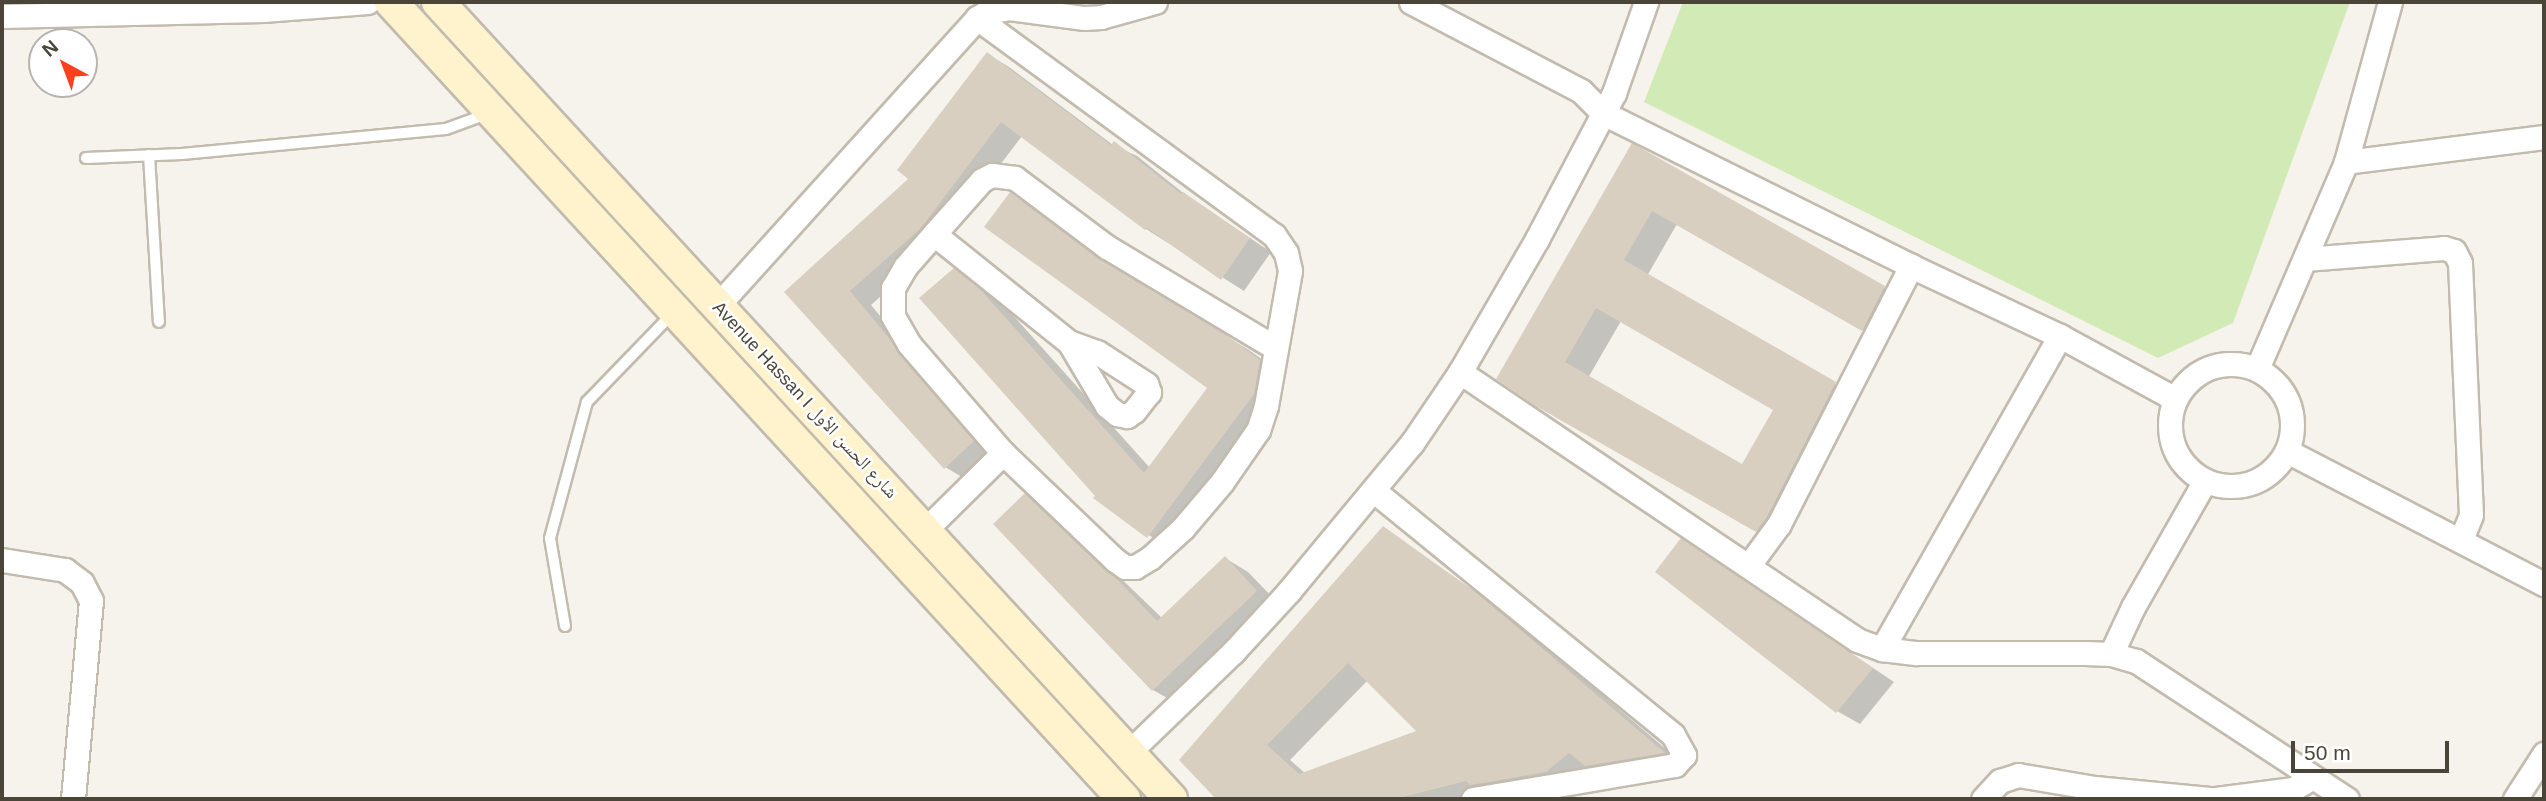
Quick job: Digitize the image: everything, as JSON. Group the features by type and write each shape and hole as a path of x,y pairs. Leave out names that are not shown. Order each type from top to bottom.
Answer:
{"main road":[{"path":"391,2 490,113 676,310 1124,799"},
{"name":"Avenue Hassan I شارع الحسن الأول","path":"438,2 1171,799"}],"street":[{"path":"2,16 368,2"},
{"path":"718,305 977,18 987,12 1009,8 1084,18 1101,17 1155,2"},
{"path":"1411,2 1581,91 1603,113 1911,266 2060,336 2175,399"},
{"path":"1128,753 1233,652 1289,591 1412,443 1460,372 1537,239 1614,93 1646,2"},
{"path":"2257,369 2346,162 2390,2"},
{"path":"977,18 1274,235 1286,253 1290,271 1274,347 1266,406 1258,430 1222,482 1182,528 1150,558 1135,567 1125,567 1003,453 909,344 893,316 893,288 905,267 982,180 992,175 1003,174 1023,184 1107,247 1274,347"},
{"path":"2346,162 2544,137"},
{"path":"934,234 1069,342"},
{"path":"2305,259 2444,248 2454,251 2460,263 2470,515 2460,540"},
{"path":"1749,565 1779,524 1911,266"},
{"path":"1882,649 2060,336"},
{"path":"2234,363 2257,369 2277,383 2289,404 2293,428 2287,451 2273,471 2252,483 2228,487 2205,481 2185,467 2173,446 2169,423 2175,399 2189,380 2210,367 2234,363"},
{"path":"1460,372 1857,640 1882,649 1917,653 2111,654 2136,662 2167,679 2347,799"},
{"path":"2287,451 2544,584"},
{"path":"925,530 1003,453"},
{"path":"2111,654 2133,607 2205,481"},
{"path":"1373,490 1672,735 1684,755 1675,765 1473,799"},
{"path":"2,560 65,570 82,583 91,601 73,799"},
{"path":"2515,799 2544,754"},
{"path":"1983,799 2000,780 2018,775 2036,775 2095,788 2208,799"},
{"path":"2216,799 2292,789 2313,777"}],"lane":[{"path":"86,158 446,129 490,113"},
{"path":"149,155 159,322"},
{"path":"565,626 550,538 587,402 676,310"}],"green space":[{"path":"1683,2 2350,2 2233,323 2158,358 1644,102"}],"building":[{"path":"987,52 1111,145 1114,141 1181,194 1183,192 1250,238 1221,280 1147,228 1145,230 1001,122 920,229 850,291 974,441 944,469 784,292 908,179 897,170"},
{"path":"1632,143 1885,286 1862,331 1652,211 1624,260 1836,382 1767,517 1756,532 1534,405 1496,379","holes":["1596,308 1773,410 1742,464 1565,362"]},
{"path":"1010,192 1099,258 1225,334 1260,360 1254,394 1147,538 1093,498 1095,496 919,298 954,268 978,287 1144,473 1207,388 984,227"},
{"path":"1025,493 1116,578 1157,621 1225,556 1257,591 1152,691 993,524"},
{"path":"1383,526 1478,594 1665,753 1585,766 1569,753 1546,772 1470,785 1466,781 1395,799 1216,799 1179,760","holes":["1348,663 1416,731 1299,774 1267,745"]},
{"path":"1681,538 1873,668 1836,713 1655,572"}]}
